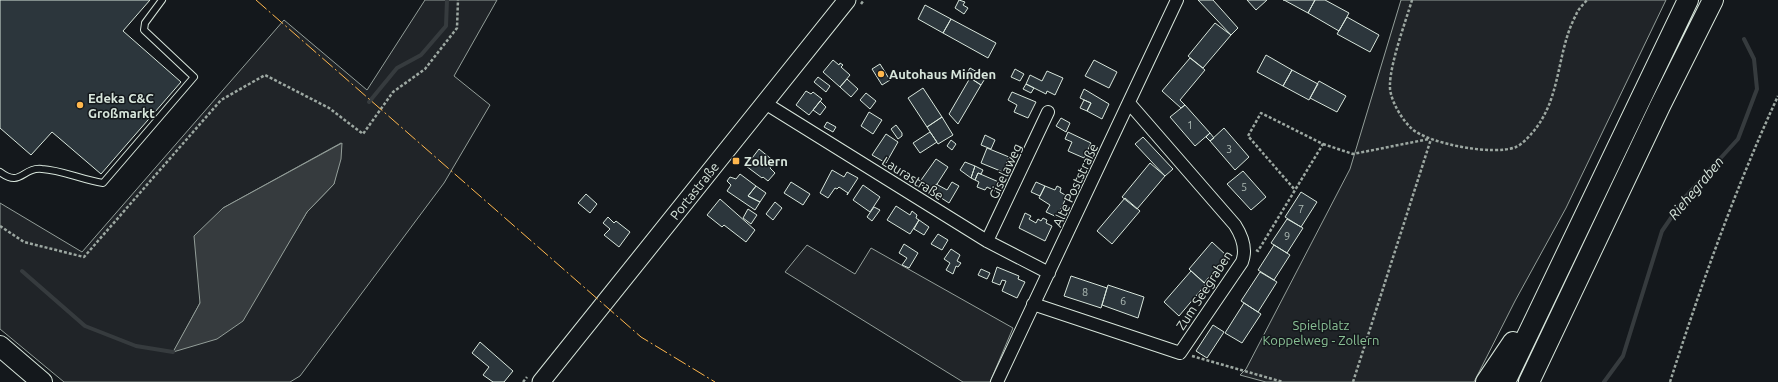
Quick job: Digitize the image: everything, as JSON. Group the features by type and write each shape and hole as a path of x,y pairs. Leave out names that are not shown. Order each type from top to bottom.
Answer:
{"highway":[{"path":"1505,382 1688,0"},
{"path":"1529,382 1660,106 1713,0"},
{"path":"1486,382 1552,283"},
{"path":"0,346 42,382"}],"main road":[{"name":"Portastraße","path":"541,382 847,0"}],"street":[{"name":"Alte Poststraße","path":"997,382 1177,0"},
{"name":"Laurastraße","path":"765,103 987,241 1049,273"},
{"name":"Zum Seegraben","path":"1129,103 1235,225 1244,243 1242,262 1180,353"},
{"name":"Giselaweg","path":"987,241 1048,112"},
{"path":"1033,304 1180,353"}],"lane":[{"path":"0,172 8,178 18,178 30,170 41,168 103,183 194,77 144,30 145,23 162,0"}],"path":[{"path":"0,226 24,242 84,257 222,100 265,75 329,108 363,134 394,92 426,69 457,28 458,0"},
{"path":"1412,0 1391,73 1390,93 1398,110 1411,128 1430,139 1469,147 1501,150 1517,147 1532,134 1545,114 1555,90 1569,32 1576,14 1587,0"},
{"path":"1670,382 1690,321 1751,156 1778,96"},
{"path":"1295,190 1248,136 1262,113 1323,144 1353,154 1430,139"},
{"path":"1353,382 1430,139"},
{"path":"1244,243 1258,251 1323,144"},
{"path":"1180,353 1283,382"}],"green space":[{"path":"425,0 497,0 454,76 490,105 444,183 300,376 290,382 64,382 0,329 0,203 82,252 284,20 367,90","holes":["341,143 334,184 307,212 272,270 174,351 200,303 223,208"]},
{"name":"Spielplatz Koppelweg - Zollern","path":"1401,0 1666,0 1566,208 1515,301 1474,382 1266,382 1240,375 1246,369 1350,169"},
{"path":"807,245 855,274 871,248 1013,328 990,382 963,382 785,272"}],"shaded area":[{"path":"342,143 341,159 334,184 307,212 243,321 217,339 173,352 200,303 194,236 223,208"}],"building":[{"name":"Edeka C&C Großmarkt","path":"0,0 150,0 123,31 181,82 101,174 52,132 31,155 0,128"},
{"path":"959,0 965,2 963,5 968,8 964,14 955,8"},
{"path":"1198,0 1213,0 1238,28 1231,35"},
{"path":"1247,0 1267,0 1256,10"},
{"path":"1284,0 1315,0 1308,13"},
{"path":"1315,0 1325,0 1349,13 1339,31 1308,13"},
{"path":"925,5 951,19 943,33 918,19"},
{"path":"1347,17 1379,35 1370,52 1337,34"},
{"path":"951,19 996,43 988,58 943,33"},
{"path":"1215,23 1231,35 1203,68 1188,56"},
{"path":"1266,55 1292,70 1283,86 1257,72"},
{"path":"1190,58 1205,70 1180,100 1185,105 1181,108 1162,91"},
{"path":"833,60 839,65 840,63 843,65 841,67 850,75 840,87 823,72"},
{"path":"1094,60 1117,72 1109,88 1085,76"},
{"name":"Autohaus Minden","path":"880,64 890,80 882,85 872,69"},
{"path":"970,68 986,77 981,85 966,75"},
{"path":"1015,69 1024,74 1020,81 1011,77"},
{"path":"1292,70 1318,84 1309,100 1283,86"},
{"path":"1047,71 1063,78 1055,95 1047,91 1046,94 1026,84 1030,75 1042,81"},
{"path":"818,77 830,86 826,92 814,82"},
{"path":"970,78 981,85 958,124 949,114"},
{"path":"847,79 858,89 851,97 840,87"},
{"path":"1319,81 1346,96 1337,112 1310,98"},
{"path":"1026,84 1034,88 1031,93 1023,89"},
{"path":"923,88 942,117 927,127 908,98"},
{"path":"1084,89 1109,104 1102,119 1087,111 1091,103 1080,98"},
{"path":"806,91 811,94 813,92 822,99 809,115 796,105"},
{"path":"1012,92 1036,102 1028,118 1014,112 1017,105 1008,100"},
{"path":"866,93 876,101 870,109 860,100"},
{"path":"1084,100 1091,103 1087,111 1080,108"},
{"path":"820,101 826,107 820,115 813,110"},
{"path":"1185,105 1210,133 1195,146 1170,117"},
{"path":"869,112 882,120 873,134 861,126"},
{"path":"942,117 953,135 938,144 927,127"},
{"path":"1061,118 1070,123 1066,132 1056,126"},
{"path":"827,122 836,127 833,132 824,127"},
{"path":"896,125 902,133 902,136 898,139 891,129"},
{"path":"1224,128 1249,157 1235,170 1210,141"},
{"path":"930,132 937,142 920,153 913,143"},
{"path":"1068,132 1091,143 1084,158 1068,151 1072,142 1065,139"},
{"path":"1210,133 1214,138 1210,141 1206,137"},
{"path":"886,134 898,142 886,163 872,155"},
{"path":"985,135 995,140 991,149 981,145"},
{"path":"1143,137 1173,169 1165,176 1135,144"},
{"path":"951,140 956,144 952,150 947,146"},
{"path":"987,148 1009,157 1003,172 981,163"},
{"path":"759,149 775,162 770,168 775,173 768,181 746,166"},
{"path":"936,159 948,167 932,192 919,183"},
{"path":"965,162 975,166 971,178 960,170"},
{"path":"1150,163 1165,176 1137,209 1122,197"},
{"path":"975,166 983,170 981,174 978,173 975,180 971,178"},
{"path":"832,170 844,177 847,172 858,178 847,195 848,193 839,187 837,189 835,188 828,198 820,193"},
{"path":"1243,171 1266,197 1251,210 1227,184"},
{"path":"978,173 1001,183 997,192 987,187 985,190 977,187 979,182 975,180"},
{"path":"740,174 756,186 748,196 760,202 755,210 727,191 731,185 727,181 730,177 736,179"},
{"path":"791,182 810,194 803,205 784,193"},
{"path":"952,182 959,186 949,203 932,192 936,184 947,190"},
{"path":"1036,182 1045,186 1040,196 1031,192"},
{"path":"863,185 880,197 870,212 853,200"},
{"path":"756,186 766,193 760,202 748,196"},
{"path":"1045,186 1055,190 1057,186 1061,188 1060,192 1067,196 1057,217 1046,212 1050,205 1039,198"},
{"path":"1301,192 1317,202 1301,227 1285,217"},
{"path":"586,194 597,204 590,213 578,203"},
{"path":"1125,198 1140,211 1112,244 1097,231"},
{"path":"720,199 755,230 746,242 724,225 722,227 707,215"},
{"path":"775,202 782,208 773,220 766,214"},
{"path":"896,206 910,215 912,211 917,215 916,218 919,220 910,234 887,220"},
{"path":"874,207 880,210 872,221 867,217"},
{"path":"748,209 757,215 751,224 743,218"},
{"path":"1025,213 1031,216 1029,219 1036,223 1038,219 1041,221 1043,218 1047,220 1046,223 1052,226 1045,241 1019,228"},
{"path":"608,217 614,223 616,221 630,232 619,247 604,235 610,229 603,223"},
{"path":"1287,219 1303,228 1287,253 1271,243"},
{"path":"919,220 929,227 924,235 914,229"},
{"path":"938,234 948,240 942,250 931,244"},
{"path":"1212,242 1227,256 1204,283 1189,269"},
{"path":"904,244 918,253 909,268 902,265 907,258 899,253"},
{"path":"1274,245 1290,255 1274,280 1258,270"},
{"path":"951,249 960,255 957,261 961,263 958,267 956,266 953,274 946,270 950,263 944,259"},
{"path":"997,267 1019,276 1018,279 1025,282 1017,298 1002,291 1006,281 1002,280 1000,285 992,282"},
{"path":"981,269 990,273 987,279 978,275"},
{"path":"1191,271 1206,284 1179,316 1164,302"},
{"path":"1260,272 1277,282 1258,312 1241,301"},
{"path":"1071,276 1107,288 1101,308 1064,296"},
{"path":"1108,285 1144,297 1138,318 1102,305"},
{"path":"1244,303 1261,314 1242,343 1225,333"},
{"path":"1213,325 1224,332 1207,358 1196,351"},
{"path":"480,342 513,371 504,382 493,382 483,375 489,367 472,353"}],"waterway":[{"name":"Riehegraben","path":"369,102 397,68 421,55 446,26 447,0"},
{"name":"Riehegraben","path":"1604,382 1623,356 1662,231 1686,196 1738,139 1757,89 1754,59 1744,39"},
{"path":"22,271 85,326 136,346 173,352"}],"power":[{"path":"256,0 641,337 715,382"}],"place":[{"name":"Autohaus Minden","path":"881,74"},
{"name":"Edeka C&C Großmarkt","path":"80,105"},
{"name":"Zollern","path":"736,161"}]}
